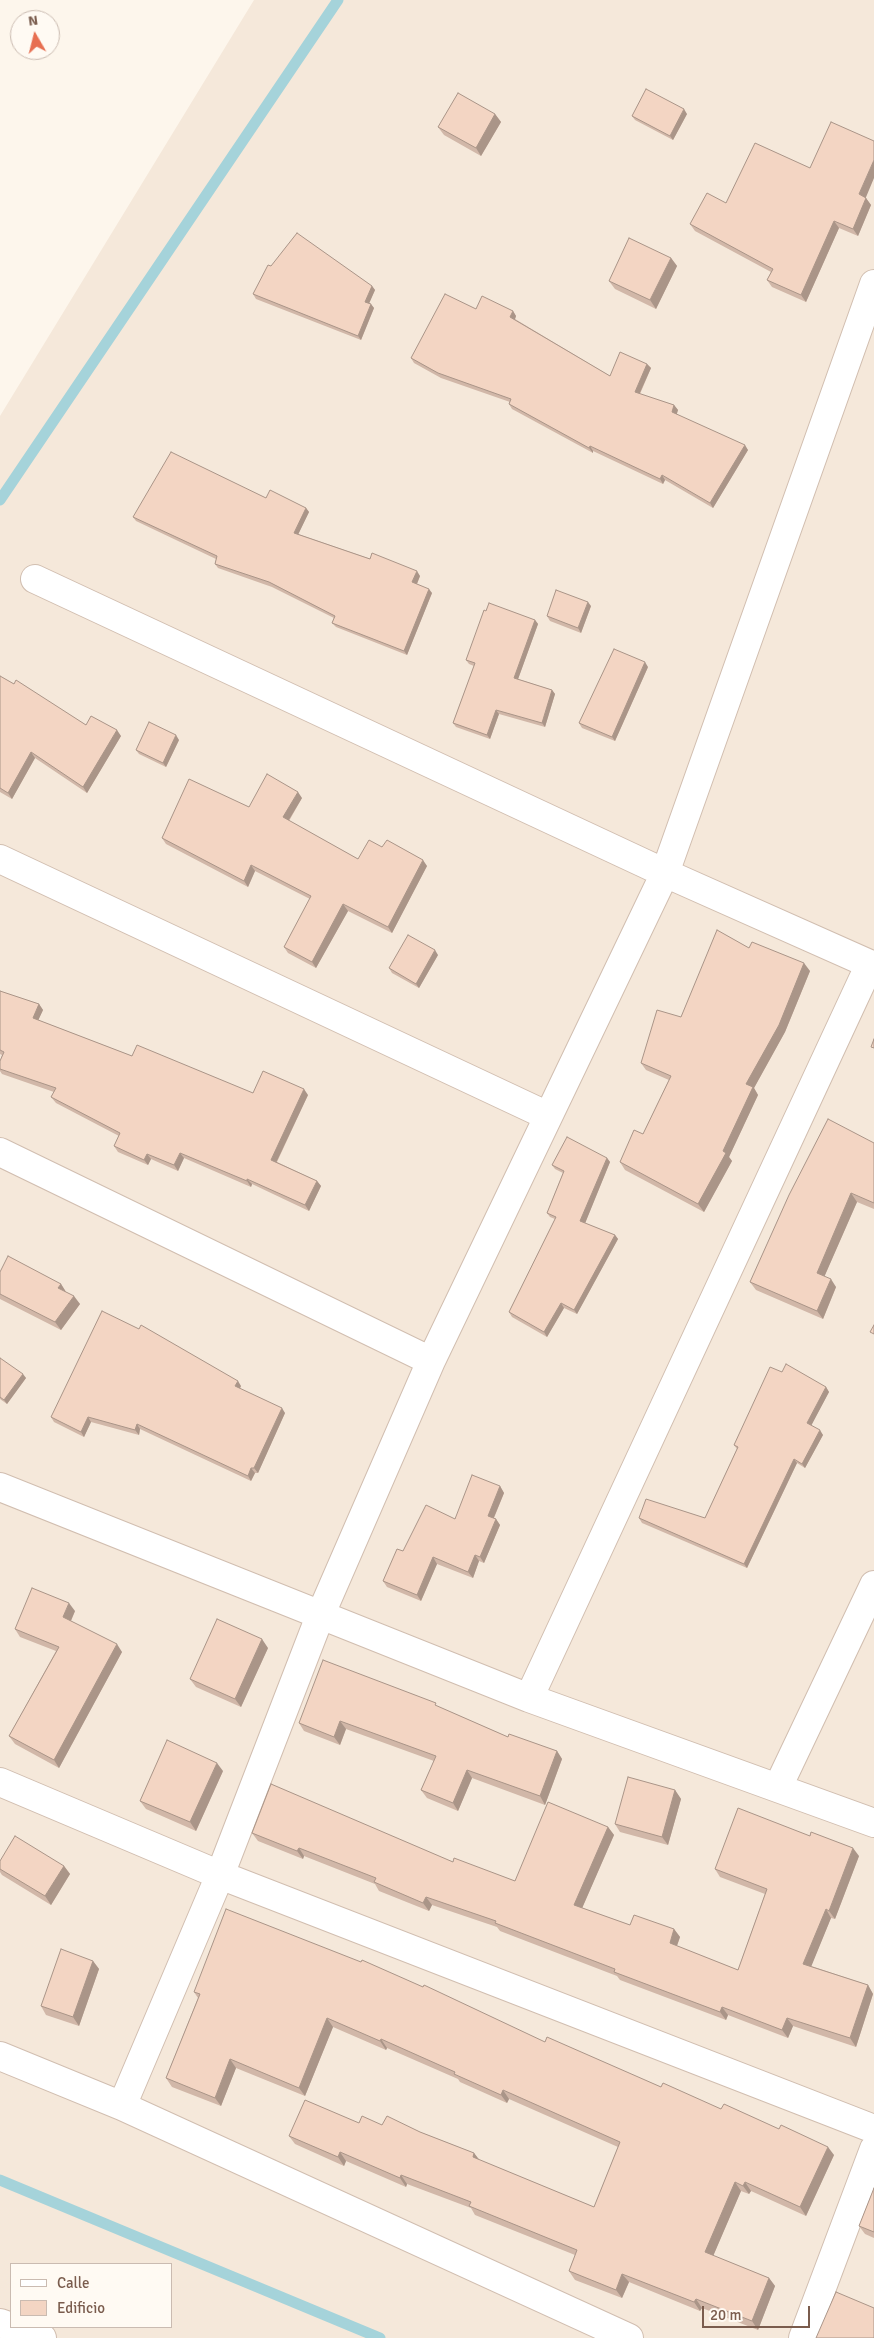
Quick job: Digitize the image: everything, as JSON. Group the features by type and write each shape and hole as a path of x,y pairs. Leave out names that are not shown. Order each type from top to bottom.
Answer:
{"street":[{"path":"122,2106 220,1875 320,1616 431,1361 665,873 874,284"},
{"path":"35,578 665,873 872,965 529,1698"},
{"path":"0,859 548,1116"},
{"path":"0,1152 431,1361"},
{"path":"0,1487 529,1698 874,1823"},
{"path":"778,1787 874,1585"},
{"path":"0,1782 220,1875 874,2129"},
{"path":"0,2056 122,2106 629,2338"},
{"path":"803,2338 874,2149"},
{"path":"14,2328 42,2338"}],"shaded area":[{"path":"254,0 874,0 874,2338 0,2338 0,416"}],"building":[{"path":"646,89 684,109 670,136 632,116"},
{"path":"458,93 495,114 476,148 438,127"},
{"path":"831,122 874,141 874,160 859,194 866,198 853,229 834,221 801,295 767,280 773,269 690,224 707,193 726,203 755,143 810,168"},
{"path":"297,233 372,286 365,302 371,304 358,336 253,294 268,265 271,266"},
{"path":"629,238 671,258 650,300 609,281"},
{"path":"445,294 476,309 482,296 513,311 510,317 610,376 620,352 647,364 635,392 674,405 672,412 745,445 710,503 662,475 660,479 590,446 589,448 509,404 511,399 438,373 411,358"},
{"path":"171,452 266,498 270,490 306,508 294,533 370,559 372,553 417,571 412,582 429,589 404,651 332,623 335,616 269,582 215,564 217,556 133,517"},
{"path":"556,590 588,602 578,628 547,616"},
{"path":"489,603 535,620 514,678 552,690 542,723 496,710 487,735 453,723 475,663 466,660 484,610 486,611"},
{"path":"614,649 645,662 612,737 579,723"},
{"path":"0,676 14,684 16,680 86,725 91,716 117,730 83,787 31,752 8,793 0,788"},
{"path":"149,722 176,735 163,763 136,750"},
{"path":"267,774 298,792 283,817 358,859 369,840 382,847 387,840 423,860 388,927 343,904 312,962 284,947 311,896 251,865 244,881 162,838 189,779 249,807"},
{"path":"717,930 749,948 752,942 804,963 779,1025 746,1084 753,1087 723,1151 726,1153 698,1204 620,1162 634,1130 643,1134 671,1076 641,1063 657,1010 681,1017"},
{"path":"408,935 435,950 416,984 389,968"},
{"path":"0,991 39,1004 33,1018 132,1056 137,1045 253,1093 263,1071 304,1089 271,1160 317,1181 305,1205 247,1179 247,1181 180,1153 174,1165 147,1154 144,1160 114,1146 120,1133 51,1097 56,1088 0,1069 0,1061 4,1052 0,1050"},
{"path":"828,1119 874,1143 874,1203 851,1193 817,1273 831,1279 817,1311 750,1282 789,1195"},
{"path":"567,1137 607,1158 580,1221 615,1235 574,1310 561,1303 544,1332 509,1312 556,1217 547,1213 564,1171 552,1165"},
{"path":"8,1256 61,1284 58,1288 74,1296 55,1322 0,1294 0,1272"},
{"path":"102,1311 139,1329 141,1325 238,1381 235,1386 282,1408 254,1468 251,1468 248,1476 137,1424 135,1430 88,1417 81,1432 51,1417"},
{"path":"874,1325 874,1334 870,1332"},
{"path":"0,1358 23,1374 4,1400 0,1397"},
{"path":"786,1364 826,1387 807,1423 820,1430 802,1464 794,1459 744,1564 639,1518 646,1499 705,1518 738,1447 734,1445 770,1367 782,1372"},
{"path":"472,1475 500,1486 488,1516 496,1519 480,1557 475,1555 468,1572 433,1557 417,1595 383,1581 397,1549 403,1551 426,1505 455,1519"},
{"path":"32,1588 69,1603 63,1617 117,1644 54,1760 9,1736 59,1647 15,1629"},
{"path":"217,1619 262,1639 235,1699 190,1679"},
{"path":"323,1660 436,1703 435,1705 508,1737 509,1734 557,1751 540,1796 467,1770 453,1803 421,1790 436,1756 340,1721 334,1737 299,1723"},
{"path":"167,1740 217,1763 190,1822 140,1801"},
{"path":"628,1777 675,1790 662,1837 615,1824"},
{"path":"271,1784 453,1862 454,1858 515,1881 548,1802 608,1827 574,1905 630,1925 634,1915 674,1929 670,1943 738,1970 767,1889 715,1869 738,1808 810,1836 811,1832 853,1848 829,1911 826,1909 803,1964 868,1985 850,2038 787,2018 782,2030 722,2007 720,2012 614,1972 615,1969 495,1923 496,1921 426,1897 423,1903 374,1882 376,1878 299,1848 297,1851 252,1833"},
{"path":"15,1836 64,1866 45,1896 0,1869 0,1861"},
{"path":"226,1909 361,1962 362,1960 423,1987 424,1985 545,2042 547,2037 661,2087 663,2083 721,2109 724,2104 779,2129 781,2125 828,2147 800,2207 745,2182 743,2186 735,2182 705,2252 769,2278 752,2321 696,2299 694,2302 622,2274 616,2290 569,2271 577,2250 469,2206 471,2202 401,2175 400,2178 340,2152 338,2157 289,2136 305,2100 359,2123 362,2116 382,2125 387,2116 420,2132 474,2153 473,2157 594,2207 620,2142 503,2090 501,2095 381,2039 380,2041 327,2018 299,2088 230,2059 215,2098 166,2078 200,1994 194,1992"},
{"path":"61,1949 93,1961 73,2017 41,2006"},
{"path":"874,2188 874,2232 859,2226"},
{"path":"836,2292 874,2308 874,2338 816,2338"}],"waterway":[{"path":"0,500 338,0"},
{"path":"0,2180 380,2338"}]}
